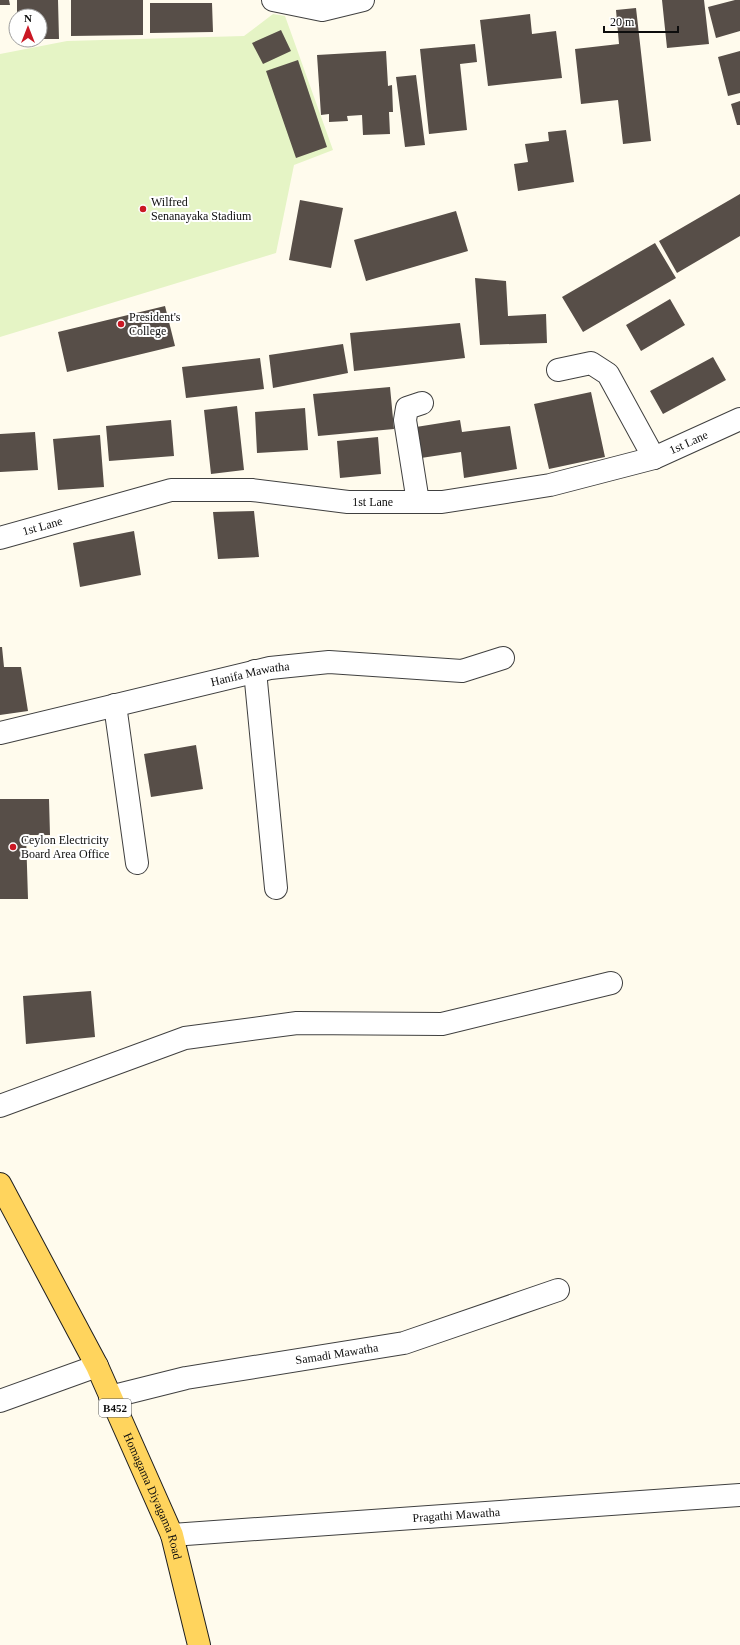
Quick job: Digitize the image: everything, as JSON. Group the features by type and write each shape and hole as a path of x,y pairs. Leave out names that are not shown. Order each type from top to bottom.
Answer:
{"main road":[{"name":"Homagama Diyagama Road","path":"0,1184 97,1366 172,1535 199,1645"}],"street":[{"path":"273,0 322,10 363,0"},
{"path":"558,370 591,363 608,374 654,458"},
{"path":"418,502 406,420 407,408 422,403"},
{"name":"1st Lane","path":"0,538 171,490 252,490 348,502 442,502 550,484 654,458 740,419"},
{"name":"Hanifa Mawatha","path":"0,733 270,668 329,662 462,671 503,658"},
{"path":"255,671 276,888"},
{"path":"115,705 137,863"},
{"path":"0,1106 185,1038 297,1023 442,1024 611,983"},
{"name":"Samadi Mawatha","path":"110,1397 186,1378 404,1343 558,1290"},
{"path":"0,1401 97,1366"},
{"name":"Pragathi Mawatha","path":"172,1535 740,1495"}],"green space":[{"name":"Wilfred Senanayaka Stadium","path":"273,14 285,16 333,150 294,165 276,253 0,337 0,54 31,48 48,48 48,45 67,41 244,36"}],"building":[{"path":"0,0 9,0 10,5 0,5"},
{"path":"17,0 58,0 59,39 48,39 48,8 17,8"},
{"path":"71,0 143,0 143,35 71,36"},
{"path":"662,0 704,0 709,44 667,48"},
{"path":"740,0 740,31 716,38 708,7"},
{"path":"150,3 212,3 213,32 150,33"},
{"path":"636,8 651,141 623,144 618,100 581,104 575,49 619,44 616,10"},
{"path":"530,14 532,34 556,31 562,78 488,86 480,20"},
{"path":"281,30 291,51 263,64 252,43"},
{"path":"475,44 477,62 460,64 467,130 429,134 420,49"},
{"path":"386,51 388,86 392,85 393,112 389,112 390,134 363,135 362,115 347,116 348,121 329,122 329,114 321,115 317,55"},
{"path":"740,51 740,93 728,96 718,57"},
{"path":"298,60 327,147 296,158 266,71"},
{"path":"416,75 425,145 405,147 396,77"},
{"path":"740,101 740,125 737,125 731,104"},
{"path":"566,130 574,182 518,191 514,164 528,162 525,144 549,141 548,132"},
{"path":"740,194 740,236 677,273 659,241"},
{"path":"300,200 343,208 331,268 289,260"},
{"path":"456,211 468,251 366,281 354,240"},
{"path":"655,243 676,278 583,332 562,297"},
{"path":"475,278 506,281 508,316 546,314 547,343 480,345"},
{"path":"670,299 685,325 641,351 626,325"},
{"path":"165,306 175,346 67,372 58,332"},
{"path":"460,323 465,358 354,371 350,333"},
{"path":"343,344 348,373 273,388 269,355"},
{"path":"713,357 726,380 663,414 650,391"},
{"path":"260,358 264,389 186,398 182,367"},
{"path":"390,387 394,429 318,436 313,394"},
{"path":"591,392 605,457 549,469 534,404"},
{"path":"237,406 244,470 211,474 204,410"},
{"path":"305,408 308,450 257,453 255,412"},
{"path":"171,420 174,456 109,461 106,426"},
{"path":"460,420 462,432 510,426 517,469 464,478 461,452 421,458 416,427"},
{"path":"35,432 38,470 0,472 0,434"},
{"path":"100,435 104,487 58,490 53,439"},
{"path":"378,437 381,474 340,478 337,441"},
{"path":"254,511 259,557 218,559 213,512"},
{"path":"134,531 141,575 80,587 73,543"},
{"path":"0,647 2,647 4,667 21,667 28,711 0,715"},
{"path":"196,745 203,789 151,797 144,754"},
{"name":"Ceylon Electricity Board Area Office","path":"0,799 49,799 50,835 26,835 28,899 0,899"},
{"path":"91,991 95,1037 26,1044 23,996"}],"place":[{"name":"Wilfred Senanayaka Stadium","path":"143,209"},
{"name":"President's College","path":"121,324"},
{"name":"Ceylon Electricity Board Area Office","path":"13,847"}]}
